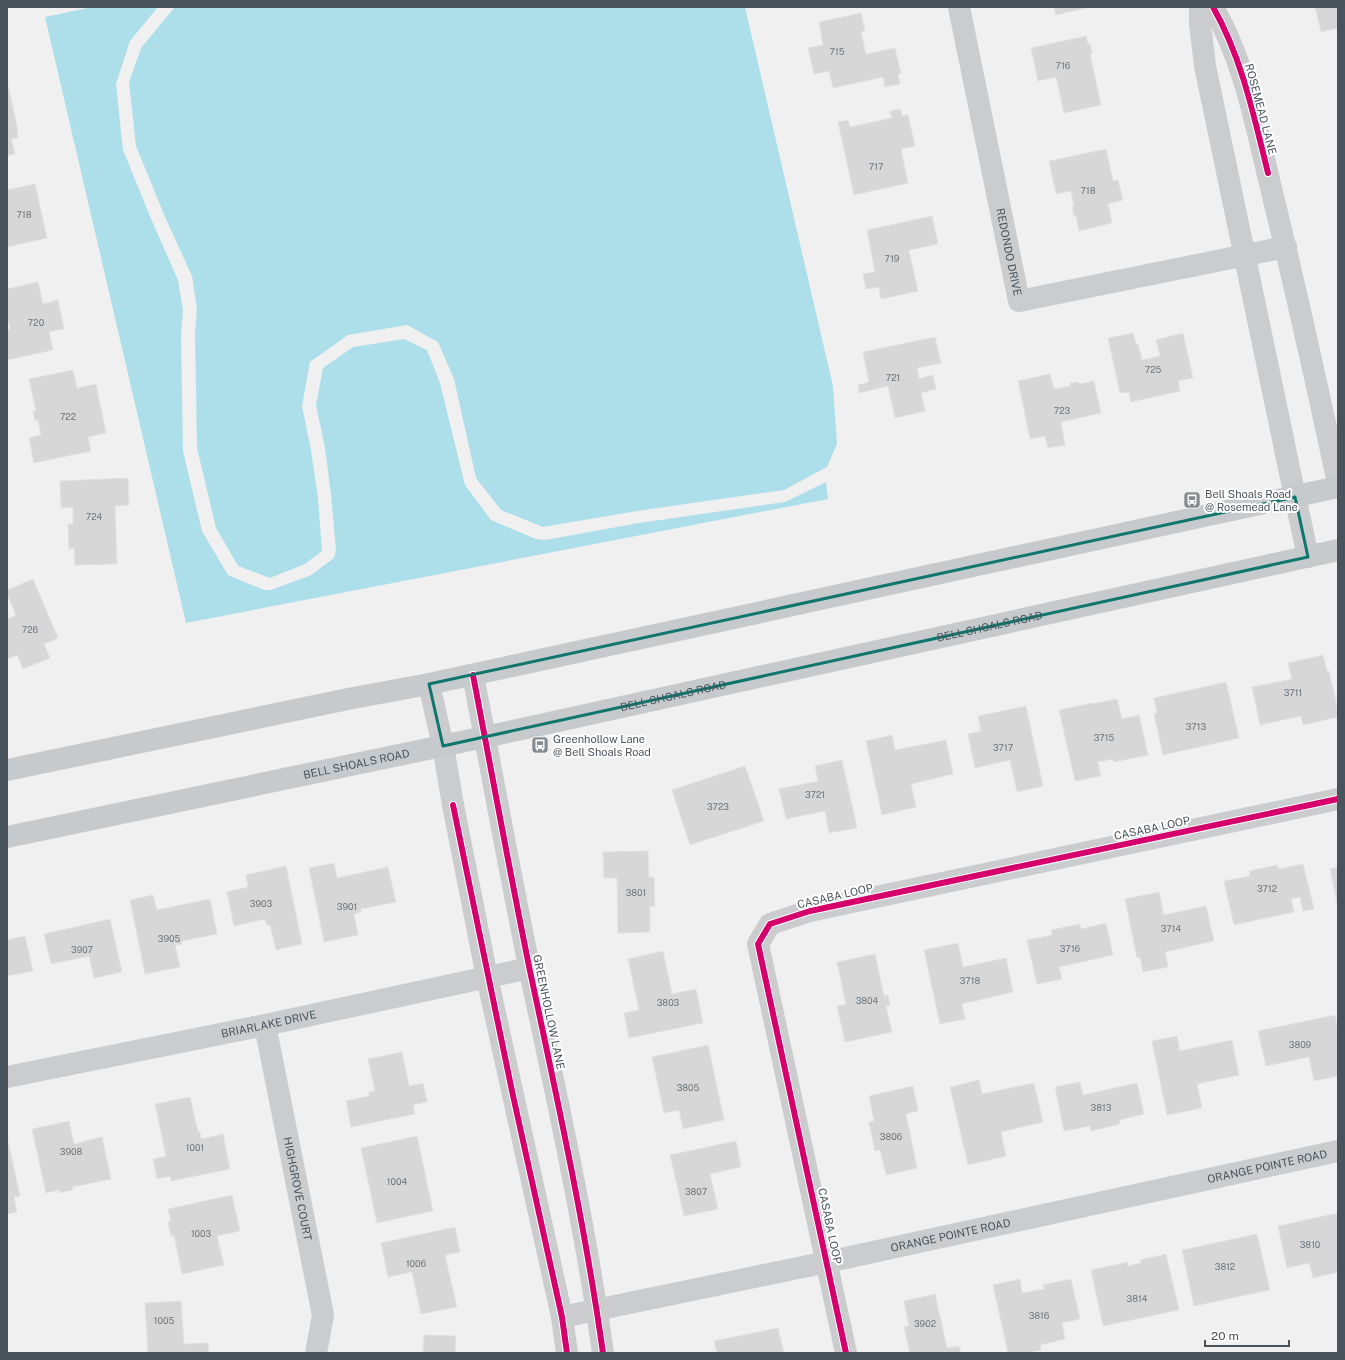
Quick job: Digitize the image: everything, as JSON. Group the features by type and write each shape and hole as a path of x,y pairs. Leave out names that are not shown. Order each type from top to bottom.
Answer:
{"main road":[{"path":"7,770 353,698 474,675 1338,488"},
{"name":"BELL SHOALS ROAD","path":"7,837 485,737 1338,550"}],"street":[{"name":"REDONDO DRIVE","path":"959,7 1019,301 1286,247"},
{"path":"1200,7 1200,23 1205,66 1288,468 1296,496 1308,557"},
{"name":"ROSEMEAD LANE","path":"1213,7 1238,61 1246,84 1286,247 1338,483"},
{"name":"GREENHOLLOW LANE","path":"474,675 530,968 581,1217 603,1353"},
{"path":"429,684 443,746 487,977 562,1317 567,1353"},
{"name":"CASABA LOOP","path":"846,1353 758,944 770,924 810,911 1338,799"},
{"name":"BRIARLAKE DRIVE","path":"7,1077 265,1025 530,968"},
{"name":"HIGHGROVE COURT","path":"265,1025 323,1316 316,1353"},
{"name":"ORANGE POINTE ROAD","path":"562,1317 827,1262 1338,1151"}],"highlighted area":[{"path":"1295,497 1308,557 443,746 429,684"}],"water":[{"path":"92,7 158,7 130,41 116,84 123,150 178,280 183,310 181,334 183,451 202,531 228,575 264,590 271,590 311,575 334,558 336,550 331,495 325,448 316,405 323,368 353,347 404,339 427,350 440,383 465,485 491,520 536,539 545,540 639,523 785,502 826,482 828,499 186,623 45,17"},
{"path":"175,7 745,7 833,386 837,444 827,467 784,490 637,511 543,527 501,510 476,478 454,379 438,342 407,325 348,335 310,362 302,406 311,450 318,498 322,551 305,564 270,578 238,566 216,528 197,448 195,334 197,309 192,276 165,217 136,146 129,82 141,48"}],"building":[{"path":"1054,7 1086,7 1086,8 1056,15"},
{"path":"1315,7 1338,7 1338,28 1321,32"},
{"path":"861,13 865,31 861,32 866,54 895,48 901,73 898,74 900,84 885,87 883,77 833,88 829,71 814,74 808,48 823,45 819,22"},
{"path":"1086,36 1088,44 1090,43 1092,53 1090,54 1101,105 1064,113 1056,77 1038,81 1031,48"},
{"path":"7,81 18,131 18,138 11,139 15,154 7,156"},
{"path":"900,109 902,116 908,115 915,146 901,149 908,183 854,195 838,122 848,120 850,127 892,118 890,111"},
{"path":"1106,149 1113,181 1118,180 1123,200 1108,204 1112,223 1079,231 1076,215 1074,216 1072,207 1074,207 1071,191 1056,194 1049,161"},
{"path":"35,184 47,238 7,247 7,190"},
{"path":"932,216 938,244 909,250 918,291 881,299 879,287 866,289 863,274 875,272 867,230"},
{"path":"38,282 43,304 58,300 64,329 49,332 53,350 7,360 7,330 10,329 7,314 7,289"},
{"path":"1133,333 1136,344 1138,344 1142,360 1160,356 1156,340 1183,333 1193,378 1178,381 1180,391 1131,402 1129,392 1120,393 1108,338"},
{"path":"935,337 941,363 917,368 919,379 933,375 936,389 921,393 925,411 895,418 888,386 859,393 858,385 869,382 863,352"},
{"path":"73,370 77,388 96,384 106,433 88,437 91,451 34,463 29,438 41,435 38,420 35,421 33,411 36,411 29,379"},
{"path":"1050,374 1054,389 1070,386 1070,383 1078,382 1079,384 1094,381 1101,413 1061,422 1065,445 1048,448 1045,436 1030,439 1018,381"},
{"path":"128,478 129,505 115,506 117,564 75,565 74,548 69,549 68,524 73,524 73,507 61,508 60,481"},
{"path":"33,579 58,638 44,644 50,658 23,669 17,655 7,659 7,619 16,615 7,594 7,590"},
{"path":"1323,655 1327,671 1329,671 1338,710 1338,717 1303,725 1301,716 1260,725 1252,687 1292,679 1288,663"},
{"path":"1226,682 1239,738 1163,755 1154,714 1157,713 1154,698"},
{"path":"1117,699 1122,719 1139,715 1148,755 1114,762 1113,759 1098,762 1101,776 1075,781 1059,710"},
{"path":"1026,706 1043,786 1017,792 1010,760 975,768 968,734 981,731 978,716"},
{"path":"892,735 895,750 946,740 953,774 911,784 916,807 882,815 866,741"},
{"path":"842,760 857,828 829,833 825,811 786,819 779,789 818,781 815,766"},
{"path":"745,766 764,821 690,845 672,790"},
{"path":"648,851 649,877 654,877 655,907 650,906 650,932 618,933 617,878 604,878 603,852"},
{"path":"334,863 337,878 388,867 396,902 361,909 361,912 354,914 358,935 324,942 309,868"},
{"path":"1303,864 1314,909 1303,911 1300,897 1291,899 1294,912 1234,925 1224,881 1250,876 1249,871 1277,865 1278,869"},
{"path":"286,866 302,944 276,950 270,925 267,925 265,919 234,926 227,892 248,887 246,875"},
{"path":"1338,867 1338,908 1330,869"},
{"path":"1159,892 1164,915 1206,906 1214,941 1165,952 1168,967 1143,972 1140,957 1137,958 1125,899"},
{"path":"153,895 157,910 210,899 217,934 182,941 182,944 175,945 180,967 145,974 130,900"},
{"path":"110,919 122,972 94,978 89,956 51,964 44,934"},
{"path":"1106,923 1113,955 1059,967 1062,979 1037,984 1027,940 1052,935 1051,930 1080,924 1081,929"},
{"path":"25,936 33,971 7,976 7,940"},
{"path":"958,943 963,967 1006,958 1013,992 962,1004 965,1019 940,1024 924,950"},
{"path":"663,951 672,994 696,989 703,1023 629,1038 624,1013 639,1010 628,959"},
{"path":"875,954 884,996 888,995 890,1005 886,1006 892,1032 845,1042 837,1006 846,1004 837,962"},
{"path":"1335,1015 1338,1029 1338,1076 1314,1081 1309,1057 1266,1066 1258,1031"},
{"path":"1177,1036 1180,1051 1232,1040 1239,1075 1197,1084 1202,1108 1167,1115 1152,1041"},
{"path":"708,1045 724,1120 683,1129 679,1110 664,1113 652,1057"},
{"path":"402,1052 409,1086 423,1083 427,1102 413,1105 415,1114 351,1127 346,1101 369,1096 369,1092 375,1091 368,1059"},
{"path":"979,1080 982,1094 1034,1083 1043,1122 1001,1132 1006,1156 968,1165 950,1087"},
{"path":"1080,1082 1083,1095 1137,1083 1144,1114 1119,1120 1120,1124 1091,1131 1090,1126 1064,1131 1055,1087"},
{"path":"913,1086 918,1111 906,1114 917,1168 886,1175 880,1150 875,1151 869,1122 874,1121 869,1096"},
{"path":"190,1097 201,1139 223,1134 230,1169 171,1181 170,1176 157,1179 153,1159 166,1156 155,1104"},
{"path":"69,1121 74,1144 102,1137 111,1179 72,1187 73,1190 59,1193 59,1190 46,1193 32,1129"},
{"path":"417,1136 433,1211 377,1223 361,1148"},
{"path":"7,1137 20,1196 14,1197 17,1212 7,1214"},
{"path":"736,1141 741,1167 710,1174 718,1209 684,1216 670,1155"},
{"path":"232,1195 240,1231 217,1236 224,1265 182,1274 174,1235 171,1236 168,1222 171,1221 168,1209"},
{"path":"1338,1213 1338,1272 1313,1278 1309,1263 1287,1268 1278,1226"},
{"path":"455,1227 460,1252 445,1255 457,1307 421,1314 412,1272 388,1277 381,1243"},
{"path":"1257,1234 1270,1290 1194,1306 1182,1250"},
{"path":"1166,1254 1179,1310 1103,1326 1091,1270 1128,1262 1128,1266 1141,1263 1140,1260"},
{"path":"1020,1279 1022,1293 1044,1289 1043,1285 1071,1279 1080,1319 1062,1323 1065,1339 1040,1345 1041,1350 1026,1353 1008,1353 993,1285"},
{"path":"935,1294 947,1348 959,1346 961,1353 910,1353 904,1327 909,1326 904,1301"},
{"path":"181,1301 184,1344 208,1343 209,1353 148,1353 145,1303"},
{"path":"778,1328 784,1353 717,1353 714,1341"},
{"path":"424,1335 456,1336 455,1353 423,1353"}],"cycle path":[{"path":"1213,7 1232,46 1246,88 1268,173"},
{"path":"473,675 523,934 579,1209 603,1353"},
{"path":"846,1353 758,944 770,924 810,911 1338,799"},
{"path":"453,805 512,1091 562,1317 567,1353"}],"place":[{"name":"Bell Shoals Road @ Rosemead Lane","path":"1192,500"},
{"name":"Greenhollow Lane @ Bell Shoals Road","path":"540,745"}]}
